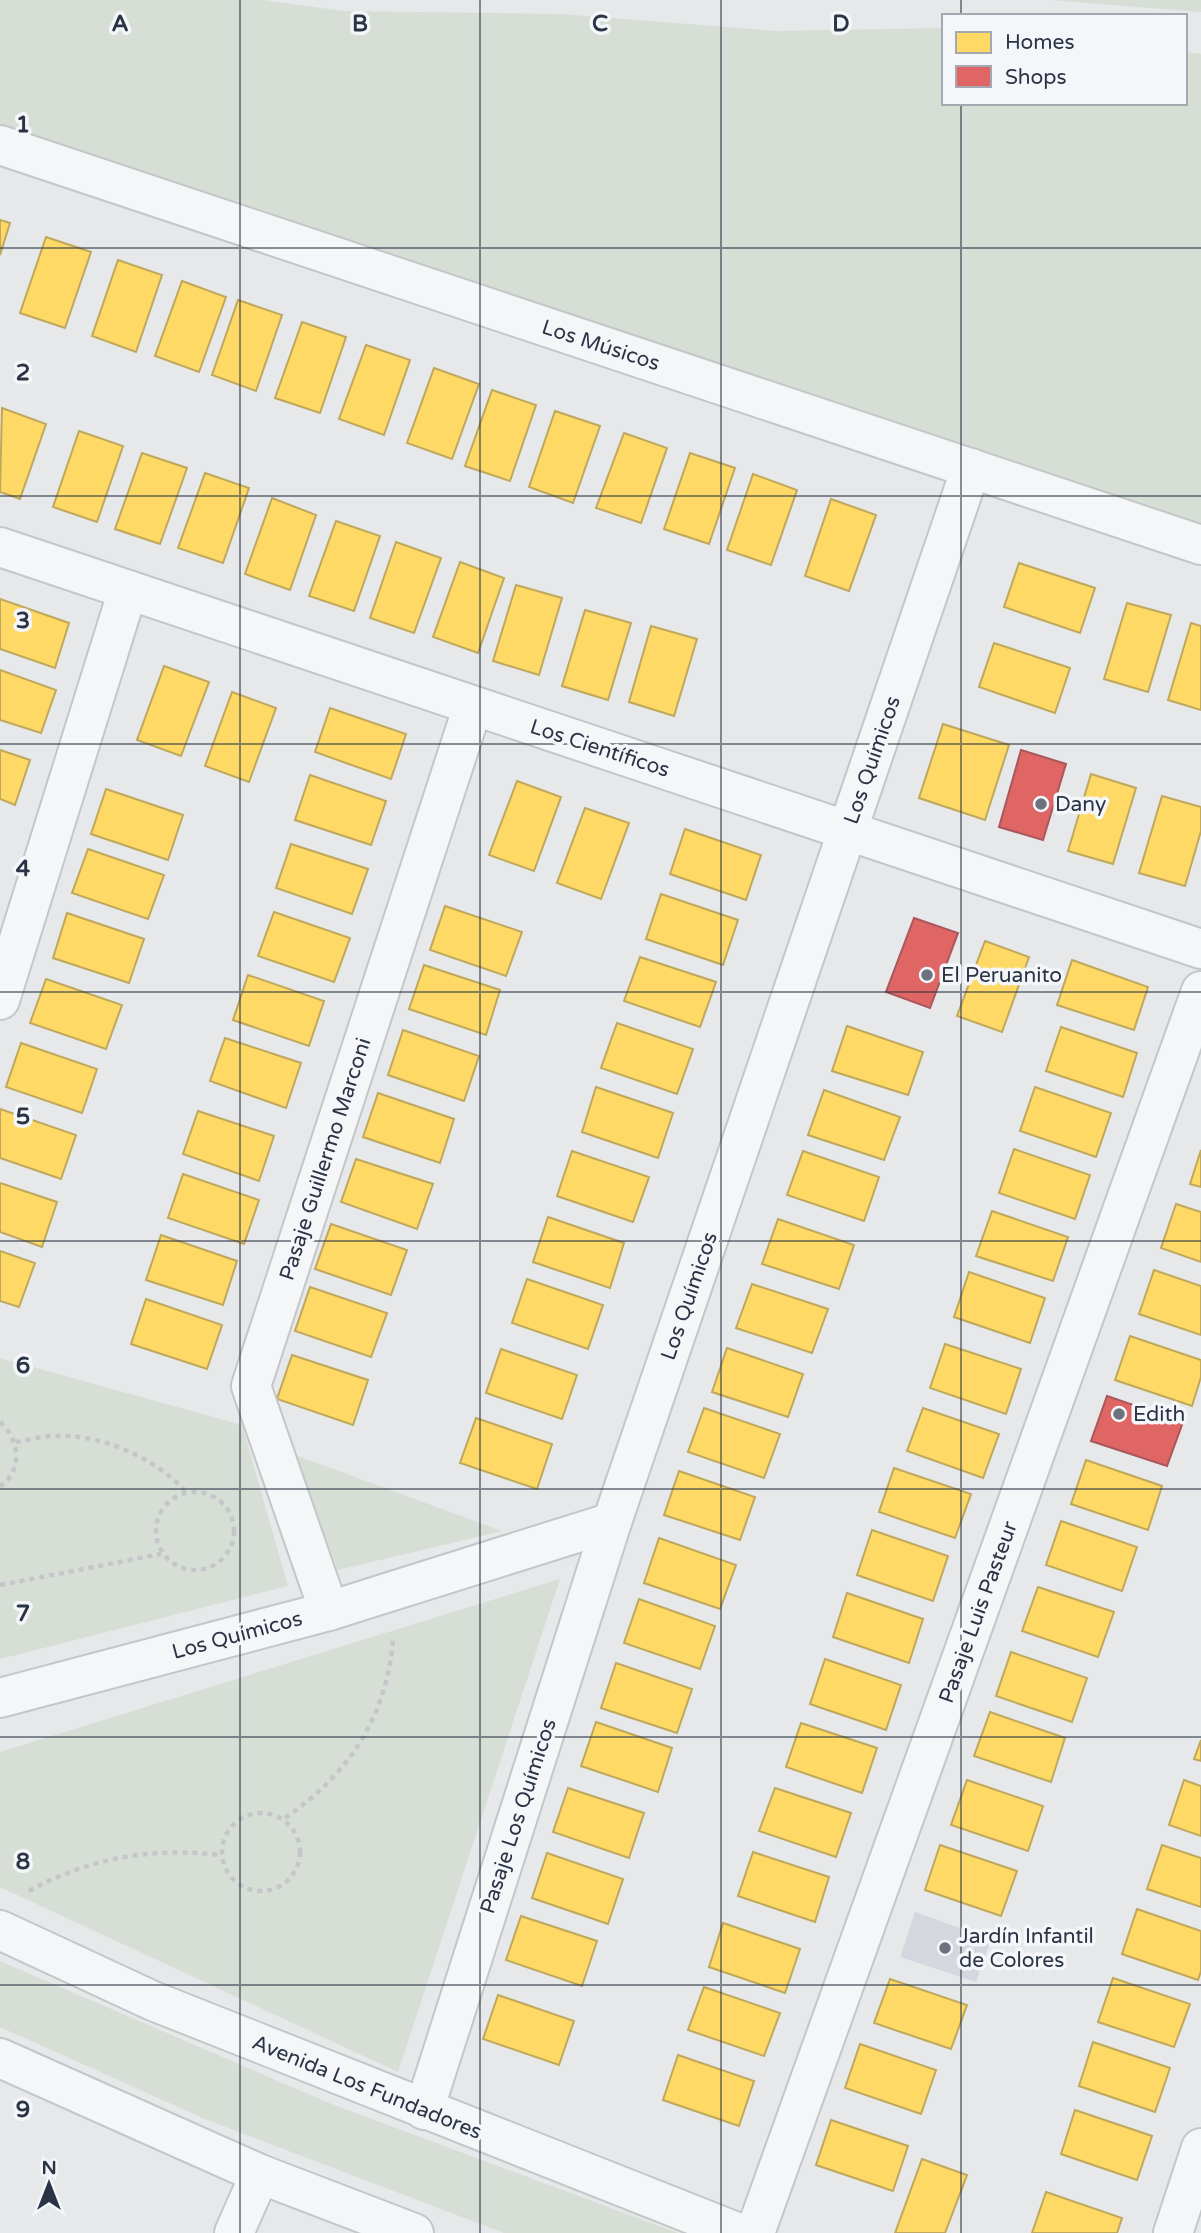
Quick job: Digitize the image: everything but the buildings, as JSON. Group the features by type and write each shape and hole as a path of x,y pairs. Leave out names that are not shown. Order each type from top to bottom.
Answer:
{"street":[{"name":"Los Músicos","path":"0,145 1201,545"},
{"name":"Los Químicos","path":"0,1698 329,1611 612,1522 971,468"},
{"name":"Los Científicos","path":"0,547 1201,948"},
{"path":"0,1000 128,590"},
{"name":"Pasaje Guillermo Marconi","path":"329,1611 251,1386 473,706"},
{"name":"Pasaje Luis Pasteur","path":"755,2233 1201,991"},
{"name":"Pasaje Los Químicos","path":"424,2110 612,1522"},
{"name":"Avenida Los Fundadores","path":"0,1930 153,2001 739,2233"},
{"path":"0,2058 260,2174 414,2233"},
{"path":"1173,2233 1201,2148"},
{"path":"234,2233 260,2174"}],"path":[{"path":"0,1422 16,1441 16,1464 0,1486"},
{"path":"16,1441 55,1435 90,1439 151,1463 175,1480 187,1493"},
{"path":"199,1490 220,1499 233,1518 234,1540 222,1561 202,1570 180,1568 162,1555 154,1532 159,1510 176,1495 199,1490"},
{"path":"0,1585 162,1555"},
{"path":"285,1818 311,1800 355,1753 383,1696 391,1665 394,1633"},
{"path":"265,1812 285,1818 299,1839 300,1862 289,1882 268,1892 246,1889 228,1875 220,1855 226,1831 243,1816 265,1812"},
{"path":"20,1896 74,1869 131,1854 191,1852 220,1855"}],"shaded area":[{"path":"0,0 264,0 343,11 561,14 776,31 942,28 942,105 1187,105 1187,52 1201,54 1201,538 0,131"},
{"path":"1049,0 1201,0 1201,12"},
{"path":"0,1358 242,1425 288,1586 0,1659"},
{"path":"295,1455 502,1531 338,1570"},
{"path":"560,1579 398,2072 0,1887 0,1752"},
{"name":"Jardín Infantil de Colores","path":"915,1912 991,1939 976,1982 900,1957"},
{"path":"0,1961 329,2103 678,2233 504,2233 205,2119 0,2027"}],"place":[{"name":"Dany","path":"1041,804"},
{"name":"El Peruanito","path":"927,975"},
{"name":"Edith","path":"1119,1414"},
{"name":"Jardín Infantil de Colores","path":"945,1948"}]}
